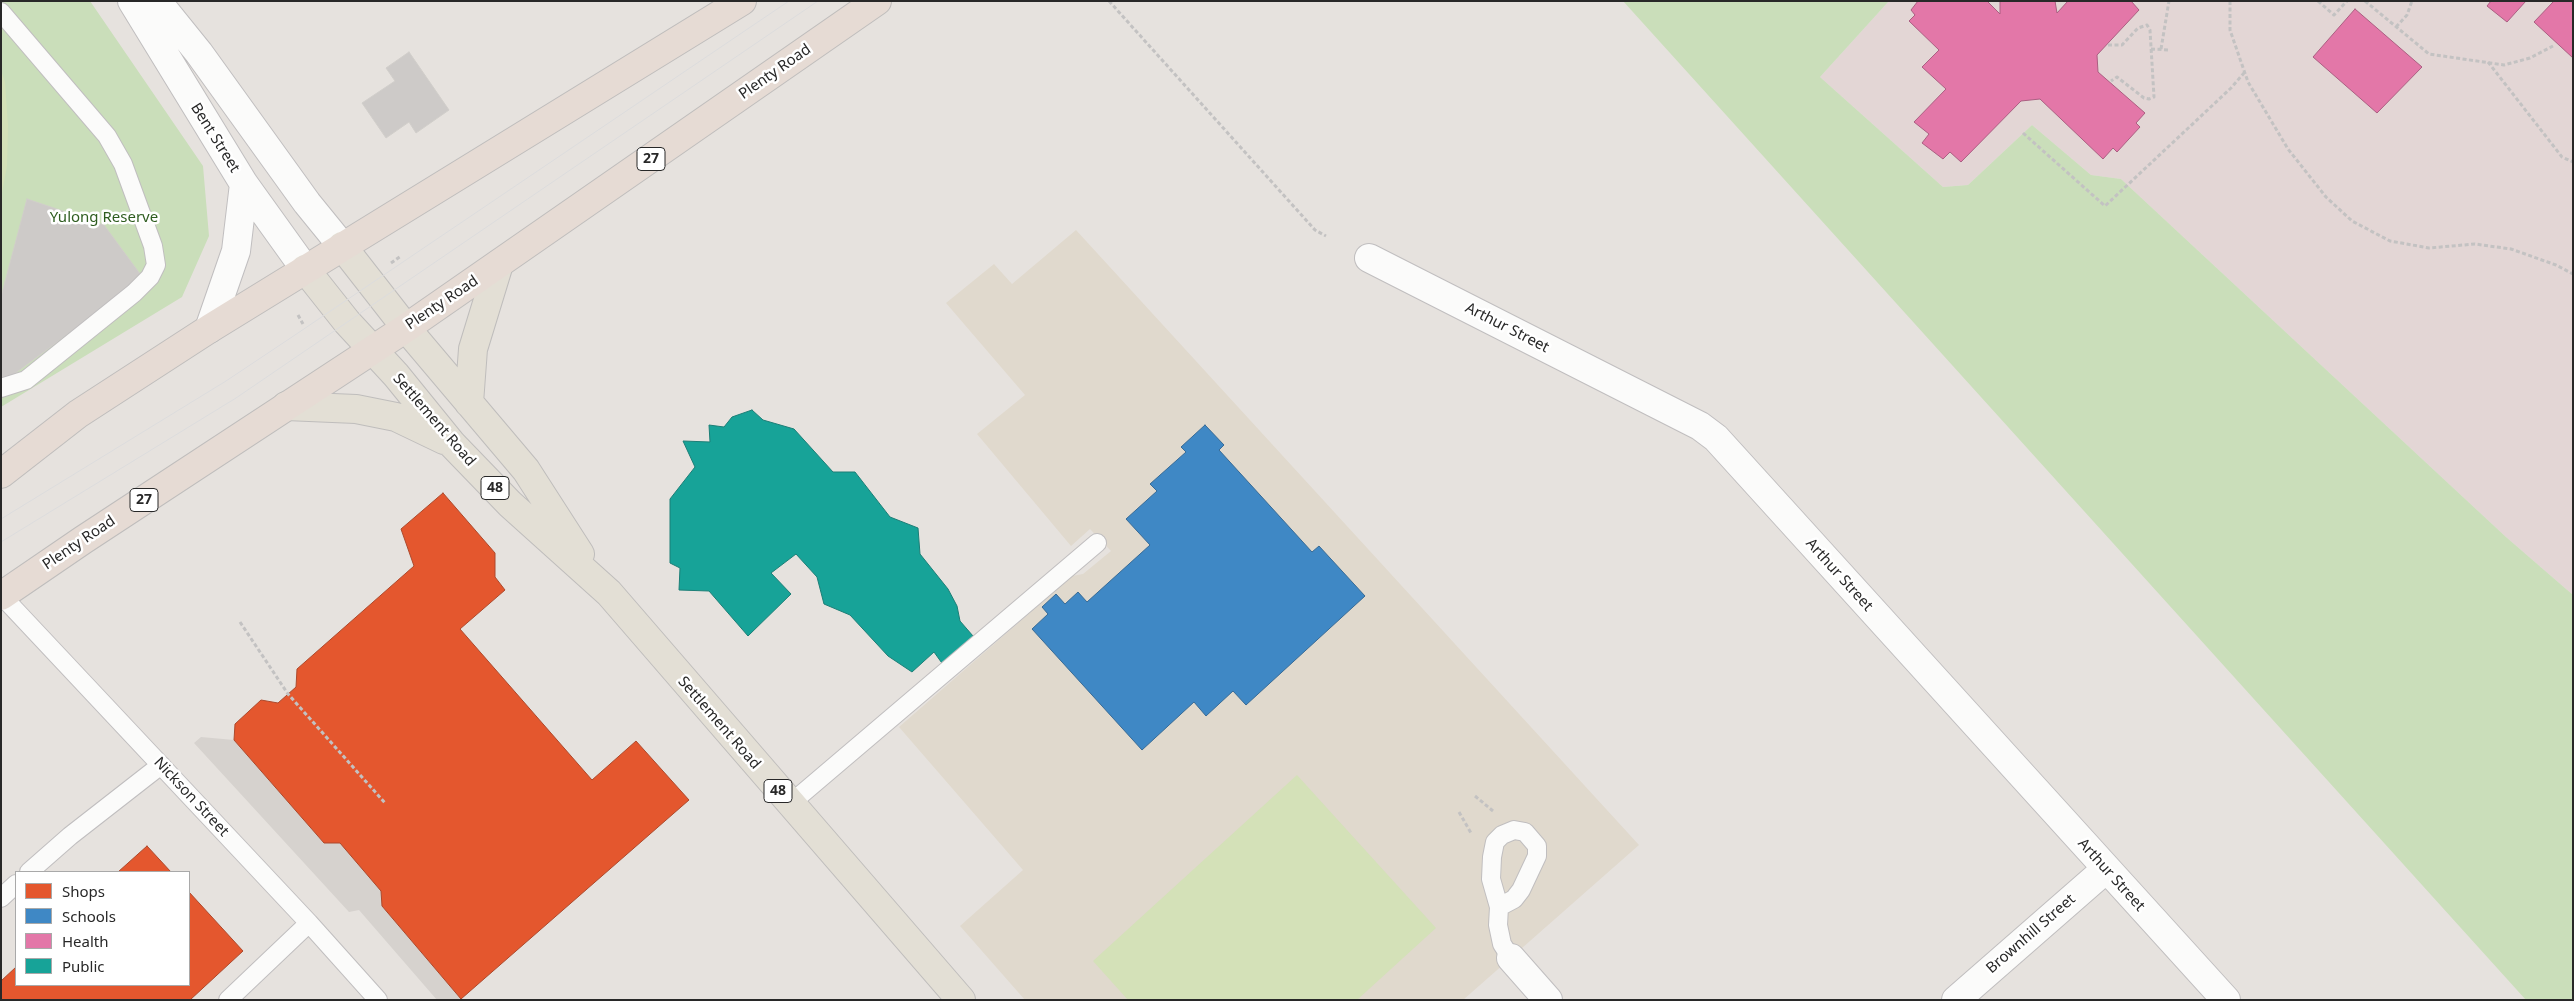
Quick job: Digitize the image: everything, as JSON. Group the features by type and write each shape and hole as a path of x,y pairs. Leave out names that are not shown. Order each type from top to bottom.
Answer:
{"highway":[{"path":"1,474 78,414 209,329 742,1"},
{"name":"Plenty Road","path":"2,596 406,328 877,1"}],"main road":[{"name":"Settlement Road","path":"342,246 406,328 526,470 597,581"},
{"path":"469,403 473,349 499,264"},
{"name":"Settlement Road","path":"305,269 347,322 452,444 510,504 597,581 961,1000"},
{"path":"286,406 356,409 396,417 452,444"}],"street":[{"name":"Bent Street","path":"132,1 244,184 305,269"},
{"path":"157,1 199,53 307,203 342,246"},
{"path":"209,329 236,251 244,184"},
{"name":"Arthur Street","path":"1369,258 1700,426 1716,438 2226,1000"},
{"name":"Brownhill Street","path":"1956,1000 2106,869"},
{"path":"1511,958 1548,1000"}],"lane":[{"path":"1,12 107,136 123,164 154,246 156,265 150,277 134,293 26,380 1,388"},
{"path":"790,804 1097,543"},
{"name":"Nickson Street","path":"2,596 309,923 378,1000"},
{"path":"30,871 70,836 161,765"},
{"path":"1,898 15,885"},
{"path":"1499,907 1498,925 1502,944 1511,958"},
{"path":"228,1000 309,923"}],"path":[{"path":"1110,1 1315,230 1326,236"},
{"path":"2161,49 2169,1"},
{"path":"2230,1 2230,30 2248,82 2288,149 2326,197 2352,221 2390,242 2429,248 2475,244 2512,248 2556,265 2573,274"},
{"path":"2318,1 2334,15 2346,1"},
{"path":"2365,1 2429,54 2504,64 2530,58 2553,46"},
{"path":"2396,27 2407,15 2412,1"},
{"path":"2108,45 2122,45 2143,25 2147,25 2150,30 2154,97 2149,100 2144,98 2118,77 2112,81"},
{"path":"2151,49 2170,50"},
{"path":"2488,62 2562,157 2573,162"},
{"path":"2023,133 2105,206 2231,88 2245,72"},
{"path":"390,264 401,256"},
{"path":"298,315 303,324"},
{"path":"240,622 288,694 385,803"}],"shaded area":[{"path":"1889,1 2573,1 2573,595 2506,537 2121,179 2091,175 2032,125 1968,185 1943,187 1820,77"},
{"path":"1076,230 1639,845 1463,1000 1025,1000 960,926 1023,870 899,727 1072,576 1083,574 1111,551 1090,529 1071,546 977,434 1025,395 946,303 994,264 1012,284"},
{"path":"201,737 234,740 324,843 340,843 390,798 382,906 461,999 437,1000 359,910 349,912 194,743"}],"green space":[{"name":"Yulong Reserve","path":"1,1 90,1 203,166 209,236 182,297 1,407"},
{"path":"1623,1 1889,1 1820,77 1943,187 1968,185 2032,125 2091,175 2121,179 2506,537 2573,595 2573,1000 2526,1000"},
{"path":"1,70 5,82 8,126 7,166 1,198"},
{"path":"1297,775 1436,928 1357,1000 1128,1000 1093,961"}],"building: Shops":[{"path":"443,493 495,553 495,577 505,590 460,629 592,780 636,741 689,800 461,999 382,906 381,891 340,843 324,843 234,740 235,724 261,700 278,703 296,687 297,669 414,566 401,529"},
{"path":"147,846 170,871 119,871"},
{"path":"190,893 243,951 190,1000 1,1000 1,981 15,968 15,986 190,986"}],"building: Schools":[{"path":"1205,425 1224,445 1219,450 1312,552 1319,546 1365,596 1246,705 1233,691 1206,716 1194,702 1142,750 1032,629 1048,614 1042,607 1056,594 1065,604 1078,592 1087,602 1150,545 1126,519 1157,491 1150,484 1186,452 1181,447"}],"building: Health":[{"path":"1918,1 1987,1 2000,14 2000,1 2055,1 2057,13 2068,1 2131,1 2139,10 2097,55 2098,72 2145,113 2136,123 2140,127 2117,152 2113,148 2103,159 2040,99 2021,101 1961,162 1950,152 1943,159 1922,143 1929,134 1914,122 1946,89 1922,67 1939,50 1909,21 1915,15 1911,10"},
{"path":"2491,1 2526,1 2507,22 2487,6"},
{"path":"2554,1 2573,1 2573,58 2534,22"},
{"path":"2355,9 2422,67 2377,113 2313,57"}],"building: Public":[{"path":"752,410 763,420 794,429 833,472 855,472 890,517 918,528 920,554 948,589 957,606 960,621 973,636 944,666 934,652 912,672 888,656 850,615 824,604 817,577 796,554 771,573 791,594 748,636 709,591 679,590 680,568 670,563 670,499 695,467 683,441 710,442 709,425 724,427 732,417"}],"building: Other":[{"path":"409,52 449,110 416,133 409,122 386,138 362,103 395,81 386,68"},
{"path":"27,199 104,225 143,278 6,380 1,376 1,297"}],"tram line":[{"path":"1,519 226,381 789,1"},
{"path":"1,542 236,398 818,1"}]}
